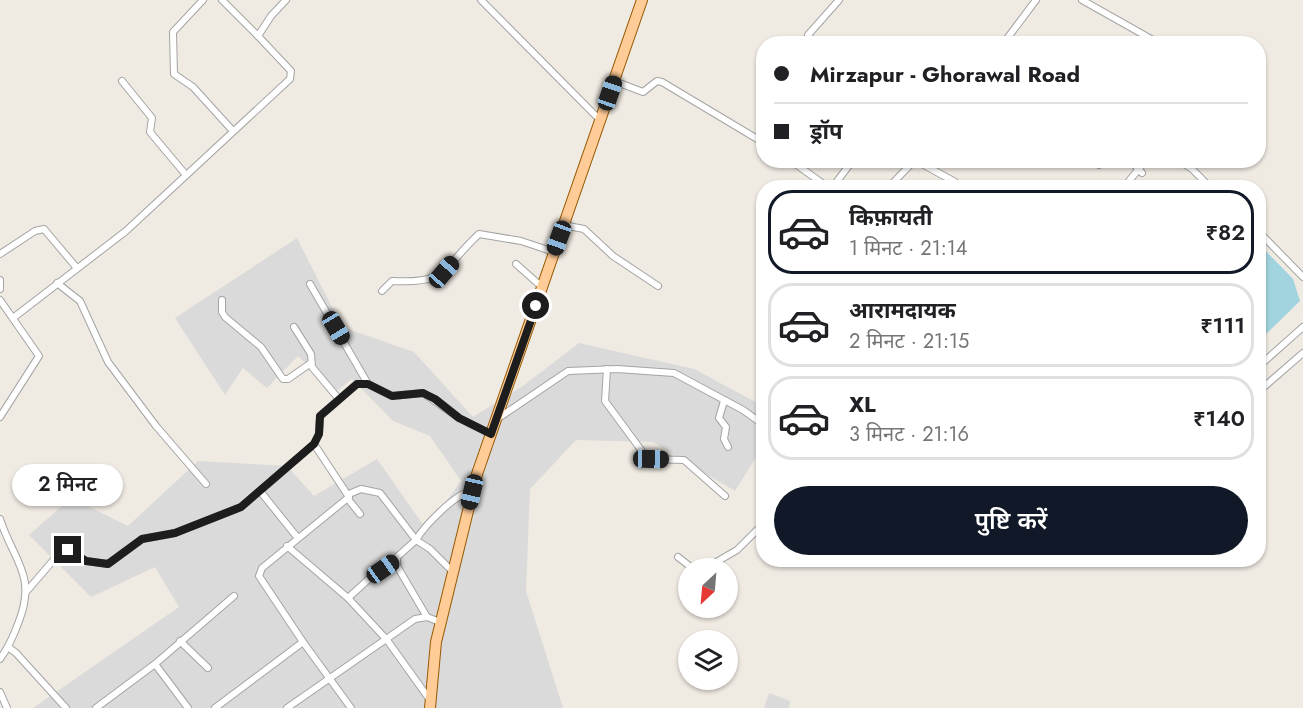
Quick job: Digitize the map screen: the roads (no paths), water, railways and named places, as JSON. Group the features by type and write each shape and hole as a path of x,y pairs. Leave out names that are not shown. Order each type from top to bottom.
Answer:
{"main road":[{"path":"431,706 433,659 440,622 472,492 642,0"}],"street":[{"path":"203,0 173,32 173,70 177,77 207,101 223,123 233,131"},
{"path":"13,318 76,267 126,231 292,77 291,71 222,0"},
{"path":"258,36 271,16 286,0"},
{"path":"481,0 600,120"},
{"path":"809,36 839,0"},
{"path":"1010,36 1036,0"},
{"path":"1082,0 1146,36"},
{"path":"122,81 152,118 150,132 186,175"},
{"path":"614,81 643,92 657,81 663,82 756,138"},
{"path":"802,168 819,180"},
{"path":"837,180 847,168"},
{"path":"896,180 908,168"},
{"path":"930,168 951,180"},
{"path":"1137,168 1140,171"},
{"path":"1130,180 1142,168"},
{"path":"1190,168 1203,180"},
{"path":"563,225 584,229 613,256 658,286"},
{"path":"0,254 35,231 44,229 76,267"},
{"path":"382,291 392,281 419,282 435,278 479,234 521,241 554,252"},
{"path":"1266,239 1303,277"},
{"path":"516,264 542,286"},
{"path":"0,280 0,289"},
{"path":"57,283 80,301 108,362 156,426 206,484"},
{"path":"310,284 368,384"},
{"path":"0,300 39,356 30,374 0,417"},
{"path":"222,300 222,312 225,316 261,347 281,377 288,379 311,363"},
{"path":"294,327 311,354 311,363 338,398"},
{"path":"1266,360 1303,327"},
{"path":"1266,385 1303,353"},
{"path":"607,369 605,401 644,454 651,459 684,460 725,496"},
{"path":"497,419 568,371 607,369 674,373 756,419"},
{"path":"26,592 63,549 86,561 108,564 142,539 175,533 196,522 241,507 283,468 314,444 319,434 318,419 338,398 357,384 368,384 392,396 423,393 435,399 459,418 491,434"},
{"path":"724,401 719,418 726,427 724,438 728,447"},
{"path":"314,444 360,514"},
{"path":"348,707 260,576 262,568 348,496 361,489 381,493 416,540 430,549 453,573"},
{"path":"260,491 297,537"},
{"path":"348,598 370,578 396,560 424,529 461,494 472,492"},
{"path":"0,519 22,570 26,592 25,604 8,647 0,659"},
{"path":"723,558 736,550 756,531"},
{"path":"286,546 348,598 387,640 431,706"},
{"path":"396,560 428,617"},
{"path":"96,708 155,664 234,596"},
{"path":"287,708 415,619 428,617 440,622"},
{"path":"180,641 208,668"},
{"path":"215,708 303,642"},
{"path":"8,647 66,708"},
{"path":"155,664 188,708"},
{"path":"0,692 7,708"}],"water":[{"path":"1266,251 1293,279 1300,301 1266,334"}]}
